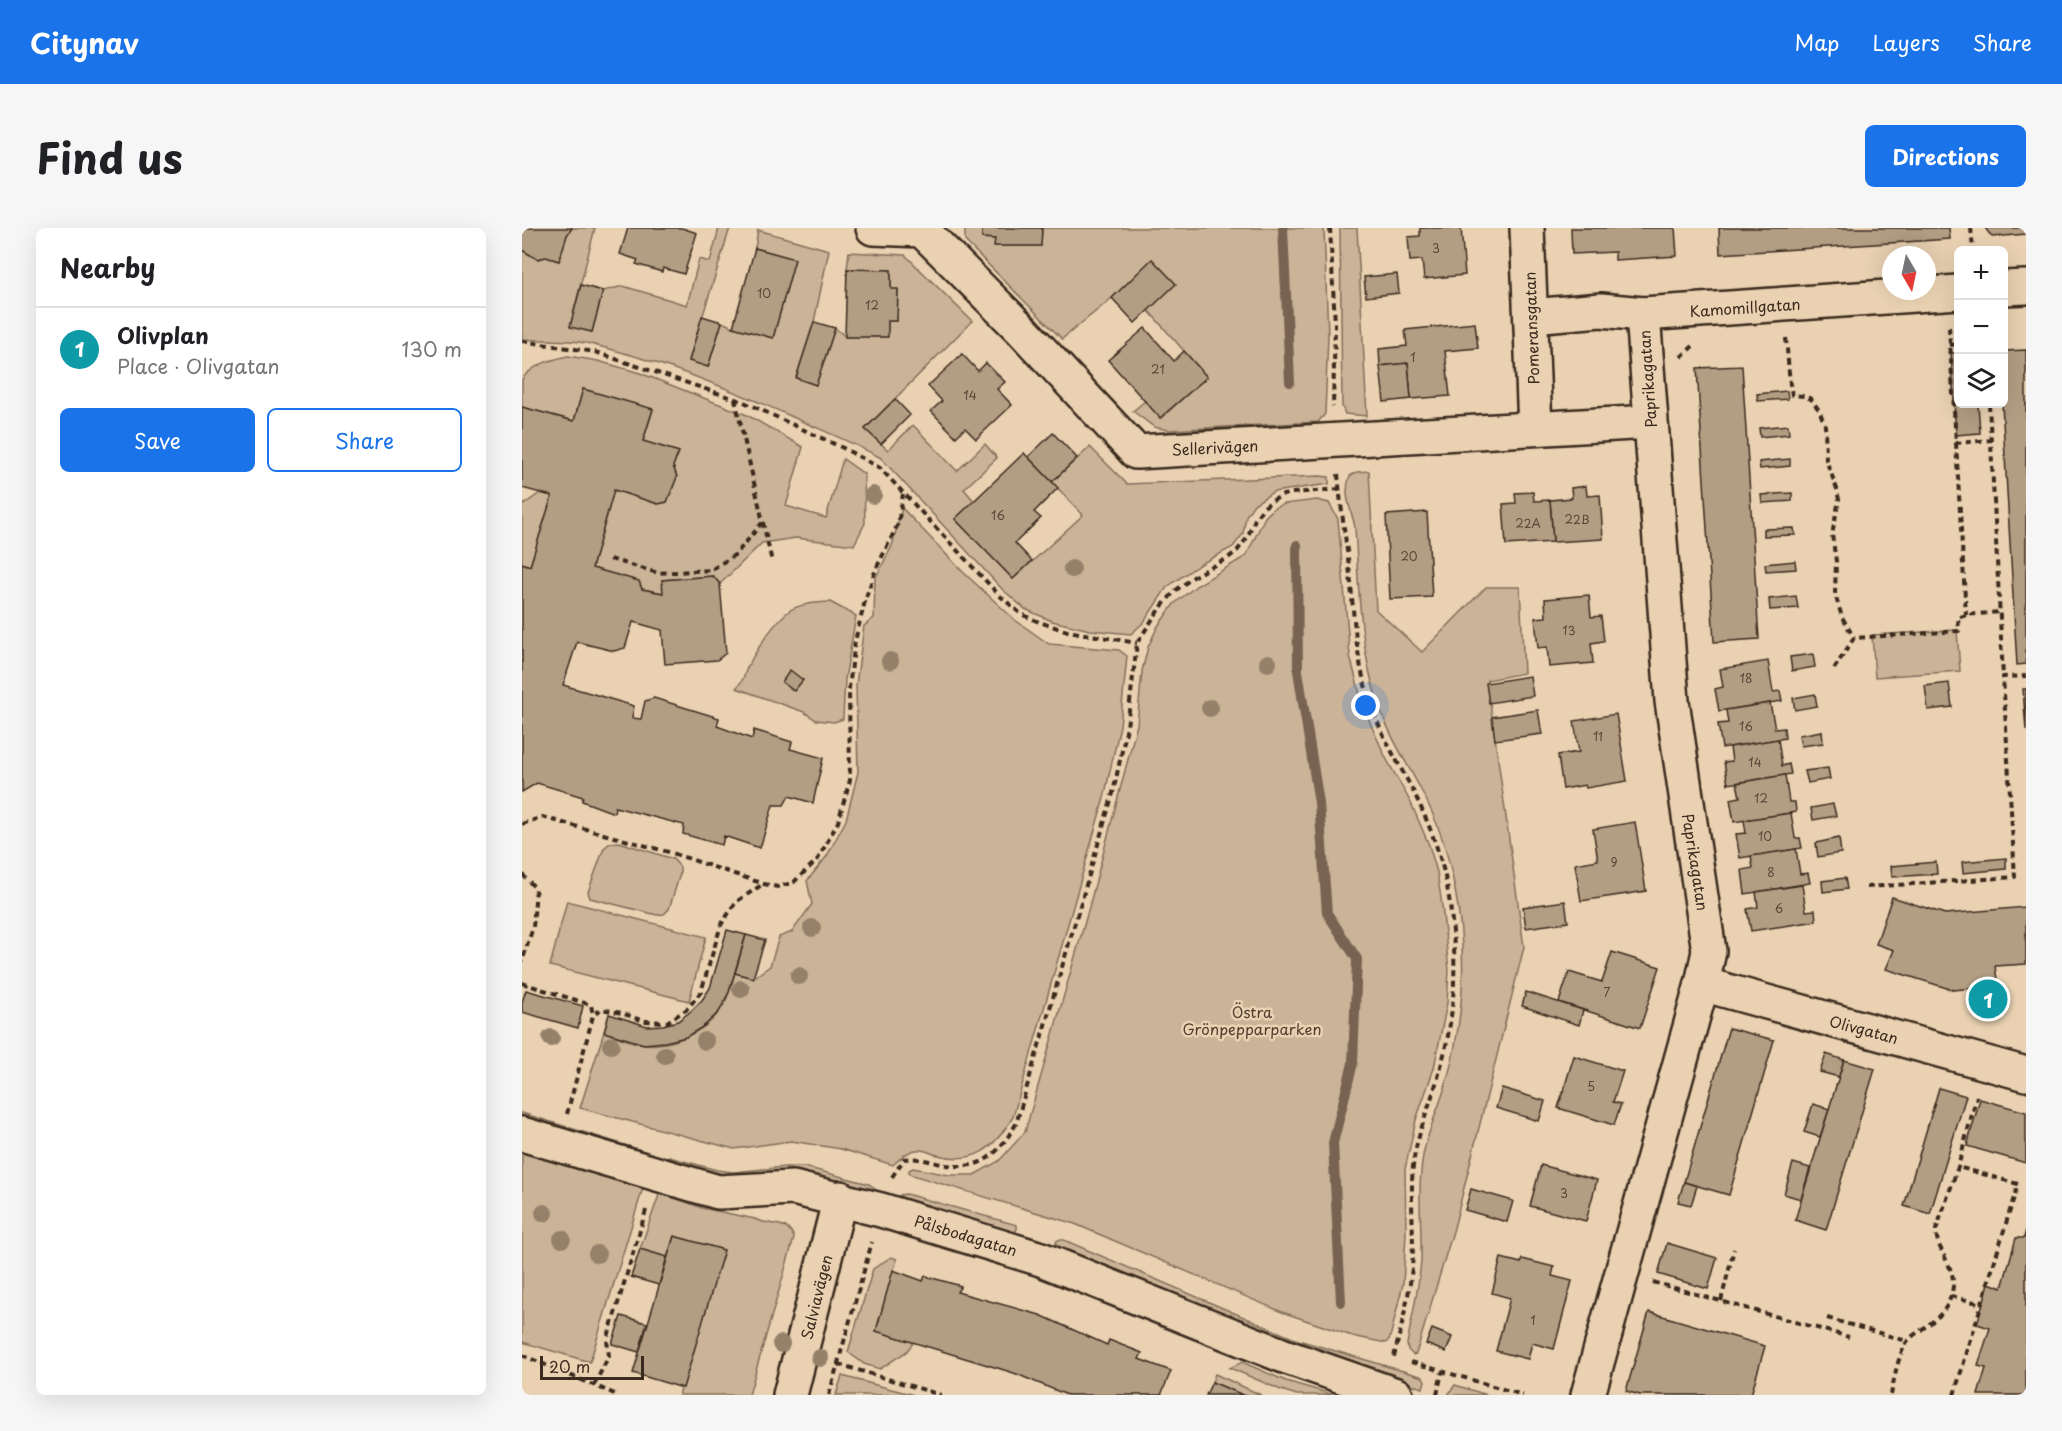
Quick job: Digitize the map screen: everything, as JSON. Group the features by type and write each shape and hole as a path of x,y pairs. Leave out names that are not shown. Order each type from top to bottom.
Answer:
{"street":[{"name":"Sellerivägen","path":"873,228 922,230 940,238 1136,452 1650,422"},
{"name":"Pomeransgatan","path":"1527,228 1535,428"},
{"path":"2008,288 2026,286"},
{"name":"Kamomillgatan","path":"1531,316 1601,310 1643,314 1954,292"},
{"name":"Paprikagatan","path":"1588,1395 1702,984 1709,951 1672,701 1643,314"},
{"name":"Olivgatan","path":"1702,984 2026,1074"},
{"name":"Pålsbodagatan","path":"522,1134 718,1192 793,1188 840,1198 1041,1259 1284,1356 1396,1395"},
{"name":"Salviavägen","path":"790,1395 840,1198"}],"path":[{"path":"1330,228 1335,324 1332,393 1334,440 1356,649 1373,712 1386,742 1416,797 1442,862 1449,897 1455,951 1454,1004 1450,1029 1441,1068 1414,1156 1412,1266 1394,1357"},
{"path":"1971,228 1973,246"},
{"path":"1939,327 1954,326"},
{"path":"1949,327 1966,615"},
{"path":"1786,336 1792,395 1811,399 1819,410 1825,425 1826,459 1839,500 1832,535 1836,561 1835,594 1842,617 1854,638"},
{"path":"522,341 595,352 735,399 843,448 880,468 999,595 1021,614 1067,631 1137,643"},
{"path":"1677,365 1681,357 1695,345"},
{"path":"1950,345 1954,345"},
{"path":"735,399 772,562"},
{"path":"1868,887 2015,877 1989,408"},
{"path":"1956,443 1992,440"},
{"path":"890,1180 904,1159 912,1158 957,1167 981,1162 1002,1147 1016,1124 1113,793 1127,727 1137,643 1158,611 1175,591 1196,575 1237,551 1247,538 1255,519 1270,502 1293,493 1339,489"},
{"path":"522,824 542,817 672,853 764,884 778,887 794,882 818,859 838,822 850,780 849,688 855,641 869,588 898,524 903,493"},
{"path":"610,559 658,573 711,570 736,554 762,523"},
{"path":"1854,638 1959,631 1958,618 1966,615 2000,612"},
{"path":"1834,669 1854,638"},
{"path":"2003,677 2026,676"},
{"path":"522,874 536,889 532,927 522,962"},
{"path":"593,1016 601,1009 622,1013 643,1021 667,1022 686,1011 701,992 721,925 736,902 764,884"},
{"path":"522,982 591,1005 593,1016 566,1118"},
{"path":"1891,1395 1896,1370 1907,1341 1941,1316 1950,1296 1953,1285 1952,1273 1936,1241 1936,1230 1958,1167 1985,1063"},
{"path":"1954,1395 2018,1185 1958,1167"},
{"path":"594,1385 609,1356 607,1340 657,1173"},
{"path":"1721,1300 1734,1249"},
{"path":"1622,1273 1849,1337"},
{"path":"829,1395 861,1279"},
{"path":"1950,1296 1982,1304"},
{"path":"1827,1318 1907,1341"},
{"path":"522,1355 617,1395"},
{"path":"838,1364 941,1395"},
{"path":"1437,1395 1442,1372"}],"green space":[{"path":"572,228 595,228 570,326 592,332 603,291 623,286 687,305 699,259 710,262 719,228 730,228 689,360 708,367 722,322 773,338 795,259 755,248 758,230 829,250 814,322 796,378 816,385 835,328 846,337 887,337 888,321 897,321 898,290 891,289 891,270 847,269 849,252 905,255 972,321 865,429 888,450 913,425 957,471 985,444 997,458 964,489 974,501 955,519 1013,579 1083,515 1052,482 1090,447 1127,484 1319,476 1329,477 1329,484 1273,492 1254,504 1246,516 1243,534 1233,547 1199,565 1167,587 1144,622 1131,634 1090,630 1052,621 1025,609 1002,589 881,458 747,397 643,359 582,342 522,339 522,250 537,259 546,257 559,261 567,235"},
{"path":"965,228 982,228 982,238 995,239 995,246 1041,246 1042,228 1324,228 1328,335 1325,414 1318,422 1169,430 1154,427 1133,411 1145,401 1161,418 1207,377 1148,310 1152,260 1112,298 1062,339 965,241"},
{"path":"1340,228 1357,228 1367,416 1345,414 1342,406"},
{"path":"568,356 598,361 640,373 747,415 803,447 786,506 826,518 843,459 864,474 865,523 854,545 796,538 762,543 720,584 713,576 662,580 663,593 642,589 639,581 592,568 614,490 658,504 667,502 677,477 673,466 679,452 643,441 653,410 583,389 574,421 522,407 522,379 537,366"},
{"path":"1369,471 1376,610 1422,652 1486,587 1520,587 1524,673 1487,680 1524,947 1454,1228 1416,1354 1413,1355 1408,1350 1407,1344 1421,1260 1421,1169 1425,1147 1445,1087 1456,1038 1462,989 1462,939 1452,877 1442,838 1432,812 1382,714 1367,660 1361,616 1355,528 1347,490 1350,476 1357,472"},
{"path":"540,493 552,496 530,566 522,563 522,506"},
{"name":"Östra Grönpepparparken","path":"1317,500 1329,503 1338,519 1350,656 1371,725 1411,803 1429,845 1437,872 1449,970 1447,1003 1434,1068 1416,1120 1405,1169 1406,1234 1403,1284 1390,1338 1386,1343 1352,1336 1282,1312 1075,1224 909,1174 909,1170 913,1168 949,1175 974,1175 999,1161 1025,1132 1088,911 1137,725 1142,671 1148,647 1158,626 1174,604 1196,586 1246,556 1265,517 1274,508 1284,504"},
{"path":"902,508 963,572 1015,620 1049,644 1119,650 1127,656 1120,726 1104,798 1013,1117 991,1145 973,1156 951,1158 919,1150 907,1154 893,1165 841,1149 791,1141 734,1149 580,1108 604,1032 634,1042 654,1044 675,1041 695,1032 719,1012 729,993 735,973 753,978 770,966 779,937 792,932 812,904 807,881 827,856 846,820 858,772 856,685 864,626 874,618 875,579 892,546"},
{"path":"830,602 856,616 845,679 843,719 834,722 816,720 804,712 736,688 762,643 783,616 798,606"},
{"path":"1957,630 1960,671 1875,677 1872,635"},
{"path":"619,842 673,859 680,867 669,909 664,914 657,915 590,898 588,892 604,848 610,843"},
{"path":"567,901 706,937 689,1001 550,966"},
{"path":"522,1113 647,1152 649,1155 522,1125"},
{"path":"522,1143 646,1178 590,1362 522,1342"},
{"path":"669,1157 733,1172 805,1167 869,1184 874,1188 872,1194 733,1182 667,1164"},
{"path":"660,1192 702,1208 783,1226 791,1232 794,1238 749,1395 679,1395 724,1250 674,1236 667,1257 640,1249"},
{"path":"906,1194 1017,1225 1017,1229 1010,1233 900,1202 900,1195"},
{"path":"1058,1240 1064,1240 1295,1339 1423,1377 1425,1381 1423,1388 1293,1349 1057,1247"},
{"path":"891,1257 897,1259 876,1331 914,1342 906,1352 880,1369 864,1364 848,1352 873,1269"},
{"path":"1242,1362 1286,1381 1334,1395 1297,1395 1230,1368"},
{"path":"1215,1374 1261,1395 1243,1395 1212,1382"},
{"path":"842,1376 914,1395 836,1395"},
{"path":"1455,1385 1487,1395 1448,1395"}],"building":[{"path":"522,228 572,228 567,235 559,261 546,257 537,259 522,250"},
{"path":"628,228 682,228 697,233 684,274 663,268 662,272 636,264 638,260 620,254"},
{"path":"982,228 1042,228 1041,246 994,246 995,239 982,238"},
{"path":"1420,228 1461,228 1465,275 1424,279 1422,260 1410,261 1408,237 1420,236"},
{"path":"1571,228 1675,228 1677,256 1615,260 1615,252 1572,254"},
{"path":"1719,228 1949,228 1950,239 1720,254"},
{"path":"1985,228 2026,228 2026,234 1992,237"},
{"path":"755,248 795,259 773,338 733,327"},
{"path":"1152,259 1176,284 1135,323 1112,298"},
{"path":"847,269 891,270 891,289 898,289 897,321 888,321 888,337 845,337"},
{"path":"1397,274 1399,293 1366,297 1364,277"},
{"path":"581,285 603,291 592,332 570,327"},
{"path":"702,316 722,322 708,367 689,361"},
{"path":"814,322 835,328 816,385 796,378"},
{"path":"1475,323 1478,348 1445,351 1450,396 1411,399 1408,363 1380,366 1379,349 1407,346 1405,330"},
{"path":"1145,328 1174,361 1184,351 1207,377 1160,418 1108,360"},
{"path":"2026,350 2026,664 2017,665 2002,408 2008,408 2008,351"},
{"path":"1951,353 1954,353 1954,402"},
{"path":"962,354 978,371 986,363 1005,382 997,389 1012,405 976,439 965,428 956,437 931,411 942,401 928,386"},
{"path":"1408,363 1411,399 1384,402 1380,366"},
{"path":"1742,366 1759,639 1714,642 1697,368"},
{"path":"583,389 653,409 643,441 679,452 673,466 677,477 667,502 658,504 614,490 592,568 639,581 642,589 663,593 662,580 713,576 720,584 726,653 717,660 665,664 662,630 633,622 625,648 614,651 577,642 563,685 634,706 632,718 641,719 645,701 654,698 719,718 717,726 752,739 754,730 792,742 790,749 823,758 813,803 789,796 784,805 773,805 760,848 724,836 722,845 683,834 684,825 615,807 614,813 582,801 583,797 537,783 522,792 522,563 530,566 552,496 522,488 522,407 574,421"},
{"path":"1787,391 1788,399 1758,401 1757,394"},
{"path":"895,399 910,415 881,444 865,429"},
{"path":"1954,408 1978,408 1980,433 1956,435"},
{"path":"1788,425 1789,434 1760,437 1759,428"},
{"path":"1053,433 1077,458 1052,482 1028,457"},
{"path":"1024,453 1058,488 1034,512 1041,518 1015,543 1032,561 1013,579 955,519"},
{"path":"1790,459 1790,466 1760,469 1759,462"},
{"path":"1586,486 1587,496 1600,495 1603,539 1553,542 1550,500 1572,498 1571,488"},
{"path":"1533,492 1534,501 1550,500 1553,542 1506,545 1503,504 1516,503 1515,493"},
{"path":"1792,493 1792,501 1762,503 1761,495"},
{"path":"1427,512 1432,597 1390,599 1386,515"},
{"path":"1794,528 1795,535 1764,536 1764,529"},
{"path":"1795,561 1796,569 1766,571 1765,564"},
{"path":"1589,595 1591,617 1601,616 1604,641 1591,643 1593,663 1549,667 1547,647 1538,648 1535,618 1546,617 1545,599"},
{"path":"1796,596 1798,608 1770,610 1769,599"},
{"path":"1813,654 1815,667 1792,671 1790,657"},
{"path":"1768,661 1773,692 1780,691 1782,701 1719,711 1715,689 1723,687 1720,669"},
{"path":"790,670 803,680 794,691 782,682"},
{"path":"1530,676 1533,696 1489,703 1486,683"},
{"path":"1949,683 1952,707 1928,710 1925,686"},
{"path":"2023,689 2026,689 2026,731"},
{"path":"1815,694 1817,706 1795,710 1793,698"},
{"path":"1770,703 1775,729 1784,728 1785,738 1722,748 1718,724 1728,723 1726,710"},
{"path":"1538,710 1542,734 1495,740 1492,717"},
{"path":"1616,714 1627,781 1586,788 1585,785 1563,789 1558,755 1579,752 1574,721"},
{"path":"1822,731 1823,743 1801,746 1799,735"},
{"path":"1778,739 1782,766 1789,764 1791,774 1728,784 1724,762 1732,761 1730,747"},
{"path":"1828,768 1830,779 1808,783 1805,771"},
{"path":"1785,775 1789,802 1795,802 1796,812 1734,822 1730,799 1740,797 1737,783"},
{"path":"1833,804 1836,816 1813,820 1811,808"},
{"path":"1791,813 1795,838 1800,838 1802,848 1740,858 1736,834 1746,833 1744,820"},
{"path":"1635,822 1646,891 1581,901 1575,864 1598,860 1593,829"},
{"path":"1839,838 1841,853 1818,857 1816,843"},
{"path":"1796,849 1800,874 1808,873 1810,883 1745,894 1742,870 1753,868 1751,856"},
{"path":"2006,858 2006,869 1963,873 1962,862"},
{"path":"1936,862 1937,874 1892,877 1891,866"},
{"path":"1845,878 1847,889 1823,892 1822,881"},
{"path":"1802,885 1806,911 1815,910 1816,921 1751,931 1747,909 1758,907 1756,892"},
{"path":"1892,897 1945,914 2026,907 2026,964 1995,966 1998,986 1953,990 1886,969 1894,950 1876,944"},
{"path":"1565,901 1568,922 1526,928 1523,907"},
{"path":"727,930 746,935 729,992 719,1012 704,1026 686,1037 644,1044 604,1032 609,1014 647,1026 678,1021 691,1011 710,988"},
{"path":"746,935 765,940 753,978 735,973"},
{"path":"1612,952 1660,967 1640,1028 1559,1002 1569,972 1602,982"},
{"path":"526,990 583,1006 578,1028 522,1012"},
{"path":"1526,992 1583,1010 1579,1025 1522,1006"},
{"path":"1729,1028 1774,1040 1729,1195 1684,1182"},
{"path":"1826,1054 1844,1060 1839,1077 1820,1072"},
{"path":"1574,1056 1623,1071 1613,1102 1621,1104 1614,1125 1558,1108"},
{"path":"1844,1060 1875,1069 1826,1230 1795,1220"},
{"path":"1502,1088 1545,1101 1539,1121 1496,1108"},
{"path":"1939,1088 1966,1096 1930,1214 1904,1206"},
{"path":"1980,1099 2026,1112 2026,1163 1967,1146"},
{"path":"1813,1104 1829,1109 1820,1137 1804,1132"},
{"path":"1793,1163 1810,1168 1801,1199 1784,1194"},
{"path":"1541,1165 1597,1180 1586,1221 1530,1206"},
{"path":"1684,1182 1697,1186 1691,1205 1678,1202"},
{"path":"1471,1189 1513,1201 1507,1222 1465,1210"},
{"path":"2026,1230 2026,1395 1978,1395 1986,1368 1978,1366 1990,1328 1977,1324 1989,1283 2002,1288 2016,1238 2024,1238"},
{"path":"674,1236 724,1250 683,1388 633,1373"},
{"path":"1667,1243 1717,1258 1708,1289 1658,1274"},
{"path":"640,1249 667,1257 659,1285 631,1277"},
{"path":"1501,1258 1521,1263 1522,1259 1554,1267 1552,1276 1572,1281 1554,1349 1532,1343 1528,1359 1496,1351 1510,1298 1492,1293"},
{"path":"893,1270 923,1281 925,1276 961,1286 957,1292 1040,1315 1107,1345 1109,1340 1142,1353 1139,1359 1171,1371 1161,1395 1067,1395 1014,1373 876,1331"},
{"path":"1649,1312 1765,1346 1751,1395 1640,1395 1626,1391"},
{"path":"621,1316 647,1323 639,1352 612,1344"},
{"path":"1432,1329 1452,1337 1446,1352 1426,1344"},
{"path":"1212,1382 1243,1395 1206,1395"}],"waterway":[{"path":"1283,228 1290,382"},
{"path":"1297,545 1298,671 1319,803 1327,913 1357,959 1353,1063 1333,1143 1341,1302"}],"place":[{"name":"Olivplan","path":"1988,999"}]}
